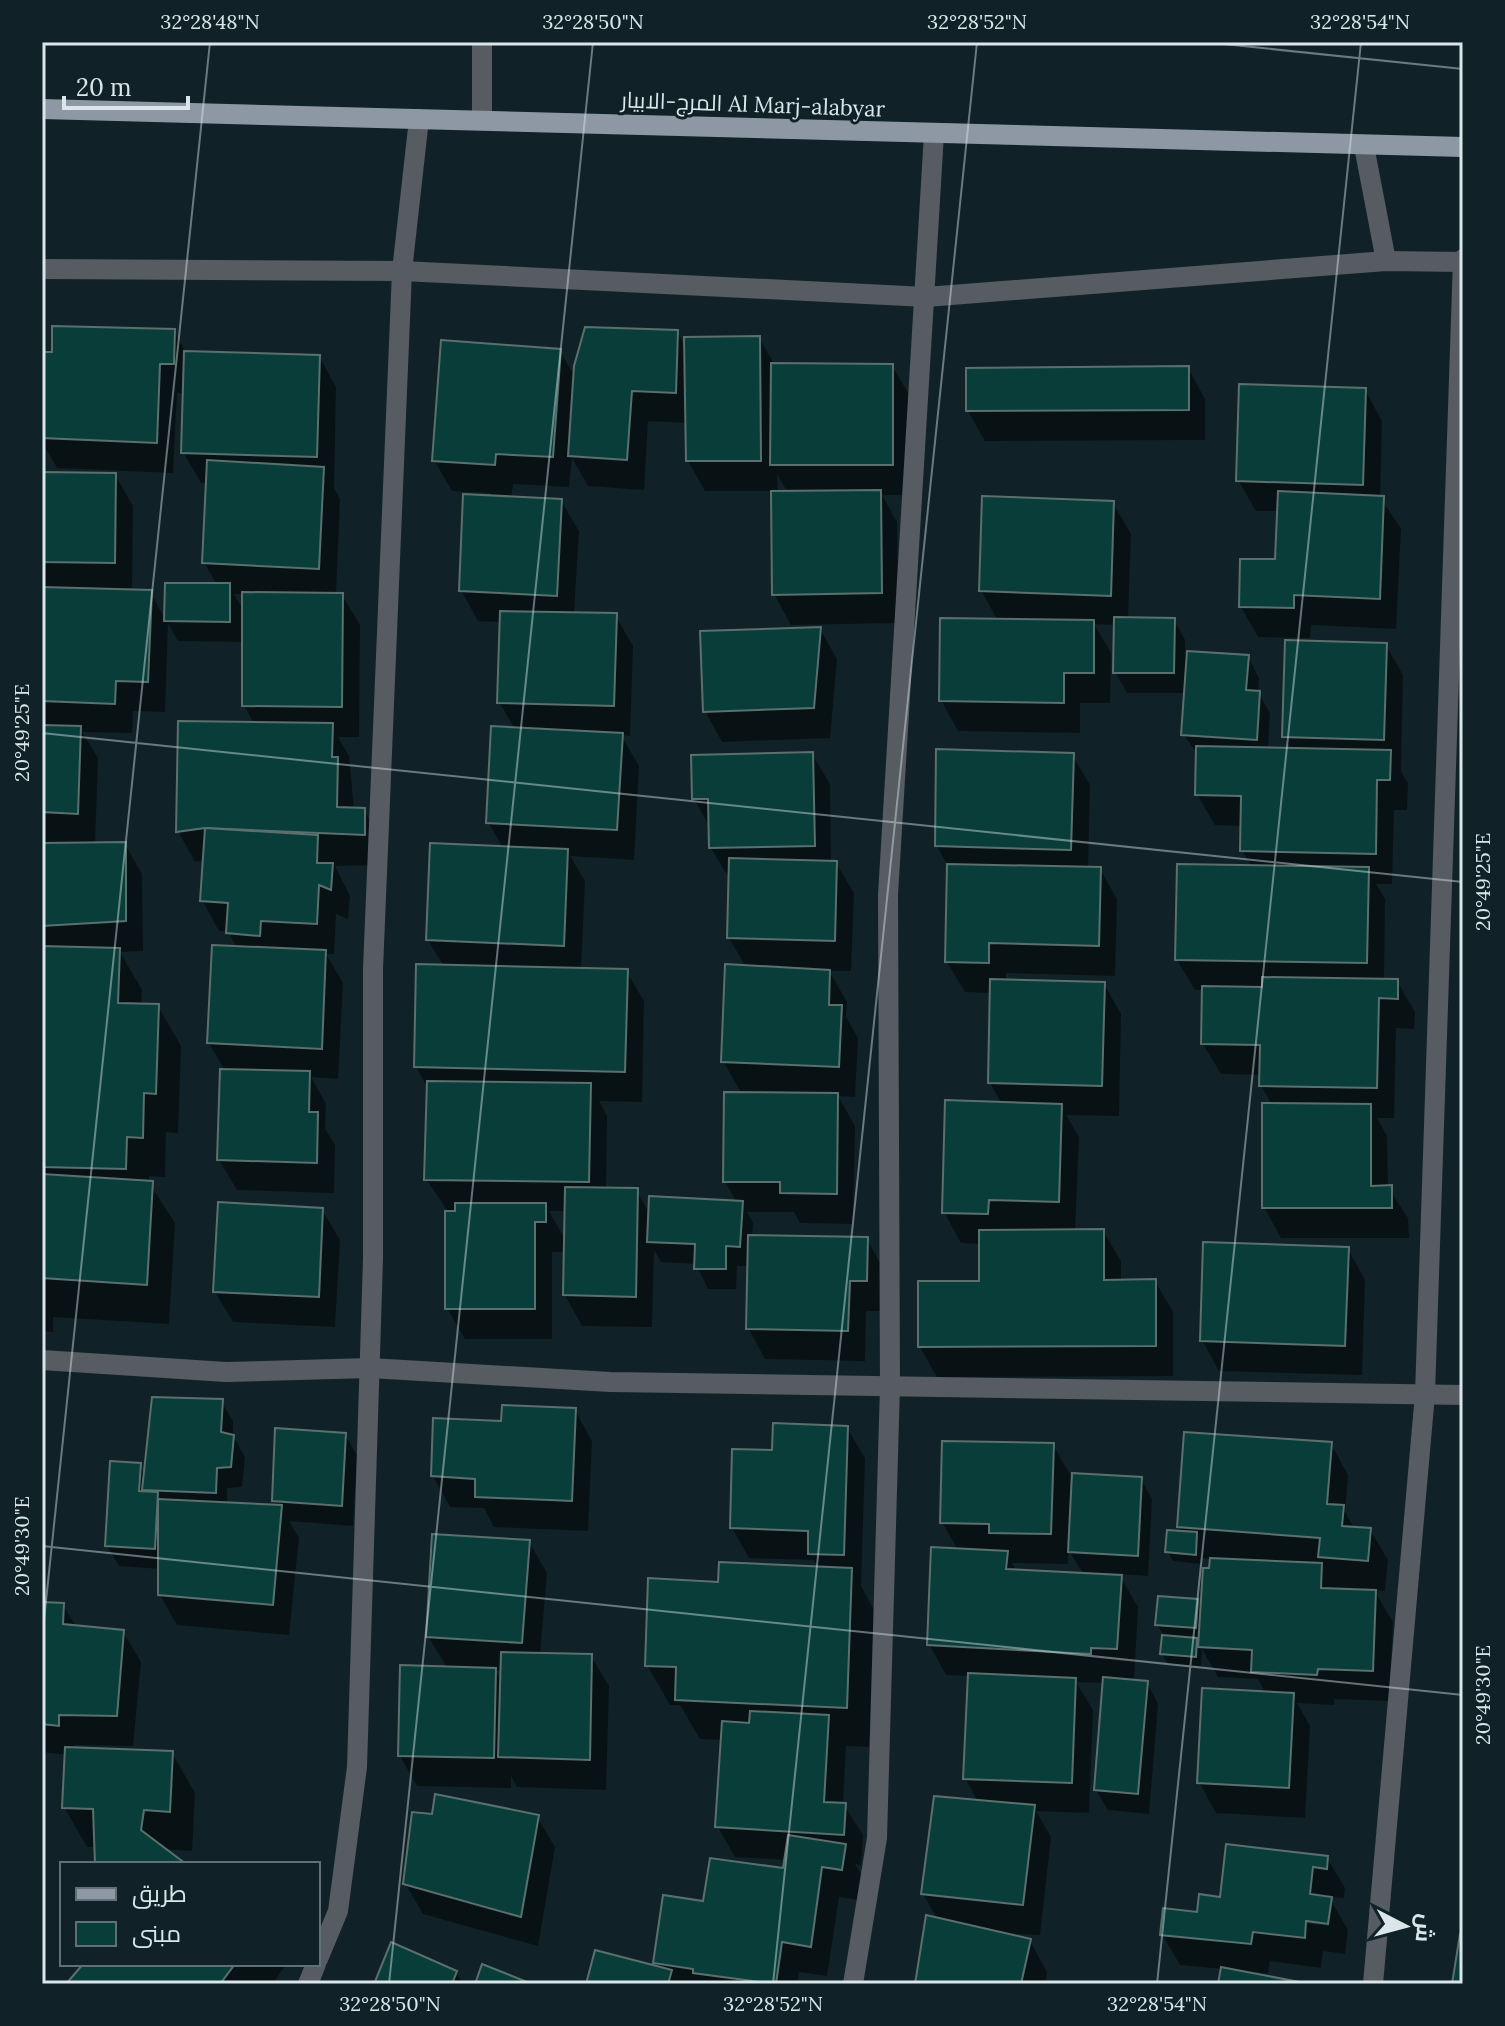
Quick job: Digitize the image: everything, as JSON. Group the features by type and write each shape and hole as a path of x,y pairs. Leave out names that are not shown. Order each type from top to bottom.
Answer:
{"main road":[{"name":"المرج-الابيار Al Marj-alabyar","path":"42,109 1463,147"}],"street":[{"path":"482,42 482,119"},
{"path":"320,1955 338,1911 357,1767 370,1368 373,969 402,271 419,119"},
{"path":"853,1984 877,1838 890,1386 888,895 934,134"},
{"path":"1364,146 1386,261"},
{"path":"42,269 402,271 926,297 1386,261 1462,261 1425,1394 1373,1984"},
{"path":"42,1360 226,1372 370,1368 610,1382 1463,1395"}],"building":[{"path":"52,326 175,329 174,364 160,364 157,443 42,438 42,352 52,352"},
{"path":"585,327 678,330 676,393 632,391 627,460 568,456 574,366"},
{"path":"760,336 761,461 686,461 684,337"},
{"path":"441,340 561,349 553,457 496,454 495,465 432,461"},
{"path":"184,351 320,355 317,457 181,453"},
{"path":"771,363 893,364 893,465 770,465"},
{"path":"1189,366 1189,410 966,411 966,368"},
{"path":"1239,384 1366,388 1363,485 1236,481"},
{"path":"207,460 324,467 319,569 202,563"},
{"path":"42,472 116,473 115,563 42,562"},
{"path":"881,490 882,593 772,595 771,491"},
{"path":"1278,491 1384,496 1380,599 1294,595 1294,608 1239,607 1240,559 1275,559"},
{"path":"463,494 562,499 557,596 459,591"},
{"path":"982,496 1114,501 1111,596 979,591"},
{"path":"165,583 230,583 230,622 164,621"},
{"path":"42,587 152,590 148,682 116,681 115,704 42,701"},
{"path":"242,592 343,593 342,707 242,706"},
{"path":"500,611 617,613 614,706 497,703"},
{"path":"1114,617 1175,618 1174,673 1113,673"},
{"path":"940,618 1094,620 1094,673 1064,673 1064,703 939,701"},
{"path":"821,627 814,708 703,712 700,631"},
{"path":"1285,640 1387,643 1384,740 1282,737"},
{"path":"1187,651 1249,655 1246,690 1260,691 1257,740 1181,735"},
{"path":"178,721 333,723 332,757 338,757 337,807 365,808 365,835 205,828 176,832"},
{"path":"42,725 81,726 78,814 42,812"},
{"path":"491,726 623,733 617,830 486,823"},
{"path":"1196,746 1391,750 1390,780 1377,780 1376,854 1240,851 1241,796 1195,795"},
{"path":"936,749 1074,753 1071,850 935,846"},
{"path":"813,752 815,846 709,848 708,799 692,799 691,755"},
{"path":"205,828 318,835 317,863 333,863 331,890 319,885 317,924 261,921 260,936 226,933 228,903 200,901"},
{"path":"126,842 126,921 42,926 42,843"},
{"path":"430,843 568,849 564,946 426,940"},
{"path":"729,858 837,861 835,941 727,938"},
{"path":"947,864 1101,867 1099,946 989,943 989,963 945,962"},
{"path":"1177,864 1369,867 1367,963 1175,960"},
{"path":"212,945 326,950 322,1049 207,1043"},
{"path":"42,946 120,948 118,1003 159,1004 156,1094 144,1093 143,1138 127,1137 126,1169 42,1167"},
{"path":"416,964 628,969 625,1072 414,1067"},
{"path":"725,964 830,970 829,1005 842,1005 839,1067 721,1062"},
{"path":"1262,977 1398,979 1398,999 1379,998 1377,1088 1259,1086 1260,1045 1201,1044 1202,986 1262,987"},
{"path":"990,979 1105,982 1102,1086 988,1083"},
{"path":"220,1069 310,1071 309,1112 318,1112 317,1163 217,1160"},
{"path":"427,1081 591,1083 589,1182 424,1180"},
{"path":"724,1092 838,1093 837,1194 780,1193 780,1182 723,1182"},
{"path":"945,1100 1062,1104 1059,1202 989,1200 988,1214 942,1213"},
{"path":"1262,1103 1371,1104 1371,1186 1392,1185 1392,1208 1262,1208"},
{"path":"42,1174 153,1181 147,1285 42,1278"},
{"path":"565,1187 638,1188 636,1297 563,1295"},
{"path":"649,1196 743,1201 740,1247 726,1246 726,1269 694,1269 695,1244 647,1242"},
{"path":"218,1202 323,1208 319,1297 213,1292"},
{"path":"455,1203 546,1203 546,1222 535,1222 535,1309 445,1309 445,1211 455,1211"},
{"path":"1104,1229 1104,1280 1156,1279 1156,1346 918,1347 918,1281 979,1281 979,1230"},
{"path":"748,1235 868,1237 867,1281 850,1281 848,1331 746,1329"},
{"path":"1203,1242 1349,1247 1345,1346 1200,1341"},
{"path":"152,1397 223,1399 221,1432 234,1435 231,1467 217,1468 216,1493 142,1490"},
{"path":"502,1405 576,1408 572,1501 475,1497 475,1479 431,1476 433,1418 501,1421"},
{"path":"773,1423 848,1426 844,1555 808,1554 808,1531 730,1528 732,1449 772,1450"},
{"path":"275,1428 346,1433 342,1506 272,1501"},
{"path":"1184,1432 1332,1442 1327,1504 1344,1505 1342,1526 1371,1528 1368,1561 1318,1557 1320,1538 1177,1527"},
{"path":"942,1441 1054,1443 1051,1534 989,1533 989,1524 940,1523"},
{"path":"110,1461 141,1463 139,1491 158,1492 155,1549 105,1546"},
{"path":"1072,1473 1142,1477 1138,1556 1068,1552"},
{"path":"158,1499 282,1505 273,1605 158,1595"},
{"path":"1167,1530 1197,1532 1196,1555 1165,1552"},
{"path":"432,1534 530,1540 522,1643 426,1637"},
{"path":"931,1547 1008,1551 1006,1569 1122,1575 1117,1649 1091,1648 1091,1654 927,1645"},
{"path":"1210,1558 1322,1563 1321,1588 1376,1590 1373,1671 1318,1669 1317,1675 1251,1672 1252,1650 1198,1647 1203,1568 1209,1568"},
{"path":"719,1562 852,1568 847,1708 675,1700 676,1667 645,1666 648,1578 718,1582"},
{"path":"1158,1596 1198,1599 1196,1628 1155,1625"},
{"path":"42,1602 64,1603 63,1624 124,1630 117,1716 59,1715 59,1726 42,1724"},
{"path":"1162,1635 1197,1638 1196,1657 1160,1654"},
{"path":"501,1652 592,1654 590,1760 498,1757"},
{"path":"400,1665 496,1668 494,1758 398,1756"},
{"path":"968,1673 1076,1678 1072,1783 963,1779"},
{"path":"1103,1677 1148,1681 1138,1794 1094,1790"},
{"path":"1202,1688 1294,1693 1289,1788 1197,1783"},
{"path":"750,1711 829,1715 824,1802 846,1803 844,1835 715,1827 722,1721 749,1723"},
{"path":"65,1747 173,1751 170,1812 144,1810 141,1830 183,1862 95,1862 93,1809 62,1808"},
{"path":"435,1794 539,1815 521,1917 403,1884 412,1812 432,1814"},
{"path":"934,1796 1035,1805 1023,1905 921,1894"},
{"path":"788,1835 846,1844 842,1870 822,1867 811,1947 782,1942 776,1984 693,1973 693,1969 653,1963 663,1895 703,1901 710,1858 783,1868"},
{"path":"1226,1844 1328,1856 1327,1869 1313,1867 1310,1894 1332,1897 1328,1924 1306,1921 1305,1938 1253,1932 1251,1944 1160,1935 1163,1908 1197,1912 1199,1894 1220,1897"},
{"path":"926,1915 1031,1939 1021,1984 915,1984"},
{"path":"1460,1934 1463,1935 1463,1984 1452,1984"},
{"path":"391,1942 457,1971 452,1984 374,1984"},
{"path":"595,1950 672,1970 668,1984 586,1984"},
{"path":"482,1964 532,1984 475,1984"},
{"path":"81,1966 234,1966 220,1984 66,1984"},
{"path":"1221,1967 1310,1984 1218,1984"}]}
